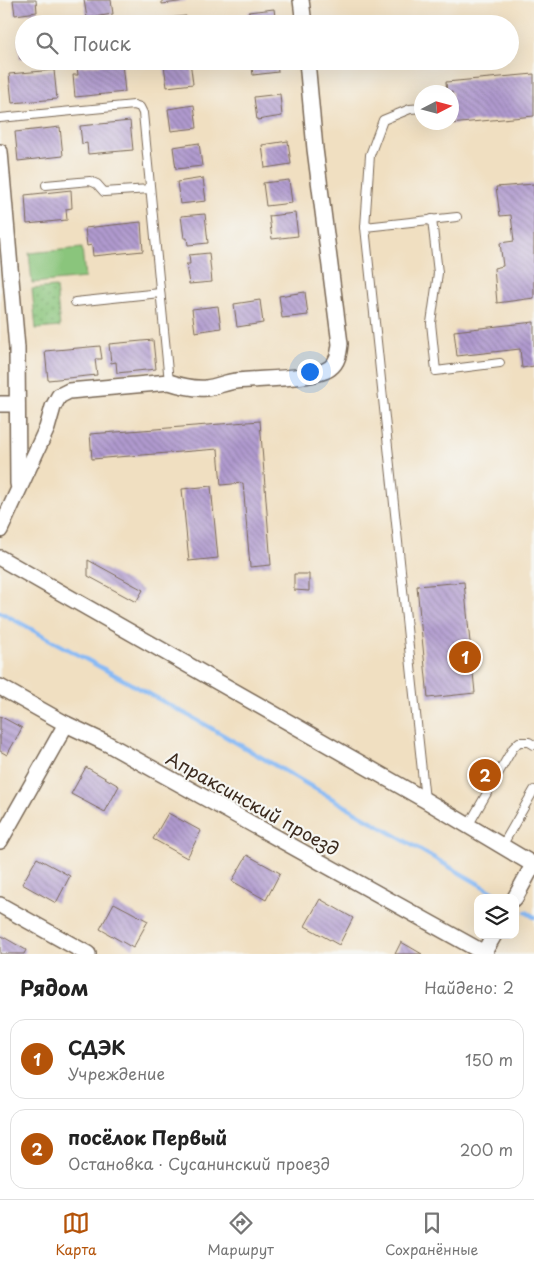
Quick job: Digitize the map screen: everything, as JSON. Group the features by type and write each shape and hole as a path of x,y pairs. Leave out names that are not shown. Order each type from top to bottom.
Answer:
{"street":[{"path":"301,0 303,15"},
{"path":"0,530 47,428 53,407 59,396 69,391 169,382 184,386 207,388 236,381 273,379 315,373 330,368 338,359 340,344 315,148 308,70"},
{"path":"0,152 17,348 18,489"},
{"path":"0,404 17,404"},
{"path":"0,558 425,800 534,865 517,894"},
{"name":"Апраксинский проезд","path":"0,687 66,724 108,744 484,954"},
{"path":"0,841 66,724"},
{"path":"0,905 88,954"},
{"path":"484,954 492,939"}],"lane":[{"path":"0,118 134,105 140,107 143,113 169,382"},
{"path":"414,109 383,120 370,155 366,227 425,800"},
{"path":"46,185 90,181 97,184 104,192 150,189"},
{"path":"366,227 457,216"},
{"path":"432,219 438,273 431,323 436,371 500,363"},
{"path":"75,302 160,293"},
{"path":"468,826 513,748 519,742 529,742 534,745"},
{"path":"502,846 534,790"}],"green space":[{"path":"82,248 85,278 32,283 29,253"},
{"path":"56,287 60,327 36,329 32,289"}],"building":[{"path":"13,0 36,0 37,12 15,15"},
{"path":"84,0 111,0 113,14 86,15"},
{"path":"162,0 186,0 186,1 162,4"},
{"path":"274,9 275,15 248,15 248,12"},
{"path":"54,70 57,99 12,103 9,74"},
{"path":"77,70 123,70 125,92 75,97 73,75 78,75"},
{"path":"165,70 191,70 193,84 167,87"},
{"path":"252,70 278,70 278,72 253,75"},
{"path":"534,74 534,116 459,123 459,85 446,85 446,82"},
{"path":"280,94 282,116 257,120 254,97"},
{"path":"194,105 197,128 171,131 168,109"},
{"path":"130,121 133,150 88,154 87,143 82,144 80,126"},
{"path":"60,127 63,156 18,161 15,132"},
{"path":"288,141 291,164 265,168 262,145"},
{"path":"199,143 202,166 176,169 173,147"},
{"path":"203,178 206,201 180,204 177,182"},
{"path":"289,180 292,203 266,206 263,183"},
{"path":"534,184 534,298 497,303 494,268 503,266 500,243 514,241 511,215 500,216 496,187"},
{"path":"71,190 72,208 66,209 67,220 27,224 25,195"},
{"path":"295,213 298,236 272,239 269,216"},
{"path":"205,214 208,243 188,245 187,238 184,238 181,216"},
{"path":"141,222 143,251 93,256 92,245 87,246 85,228"},
{"path":"209,253 212,282 189,284 186,264 190,264 189,255"},
{"path":"305,292 308,315 282,318 279,296"},
{"path":"260,300 263,323 237,327 234,304"},
{"path":"218,306 221,328 195,332 192,309"},
{"path":"534,322 534,366 522,368 520,349 457,356 454,331"},
{"path":"153,340 156,369 117,373 116,362 111,363 109,344"},
{"path":"100,346 102,359 95,359 97,375 48,380 45,351"},
{"path":"260,421 271,565 250,567 243,483 221,485 218,449 92,459 90,434"},
{"path":"211,486 218,558 189,561 182,489"},
{"path":"88,560 143,590 136,602 88,576"},
{"path":"294,574 309,574 309,591 294,590"},
{"path":"464,582 475,693 428,698 417,586"},
{"path":"0,716 22,728 7,755 0,751"},
{"path":"86,767 119,786 105,812 71,794"},
{"path":"168,813 201,831 187,858 153,839"},
{"path":"247,855 280,873 266,900 232,881"},
{"path":"37,858 70,876 56,903 22,884"},
{"path":"320,899 353,918 339,945 305,926"},
{"path":"114,903 148,921 133,948 100,929"},
{"path":"0,935 26,950 24,954 0,954"},
{"path":"401,942 410,947 422,954 395,954"}],"waterway":[{"path":"0,612 204,724 496,894"},
{"path":"526,912 534,917"}],"place":[{"name":"СДЭК","path":"465,657"},
{"name":"посёлок Первый","path":"485,775"}]}
